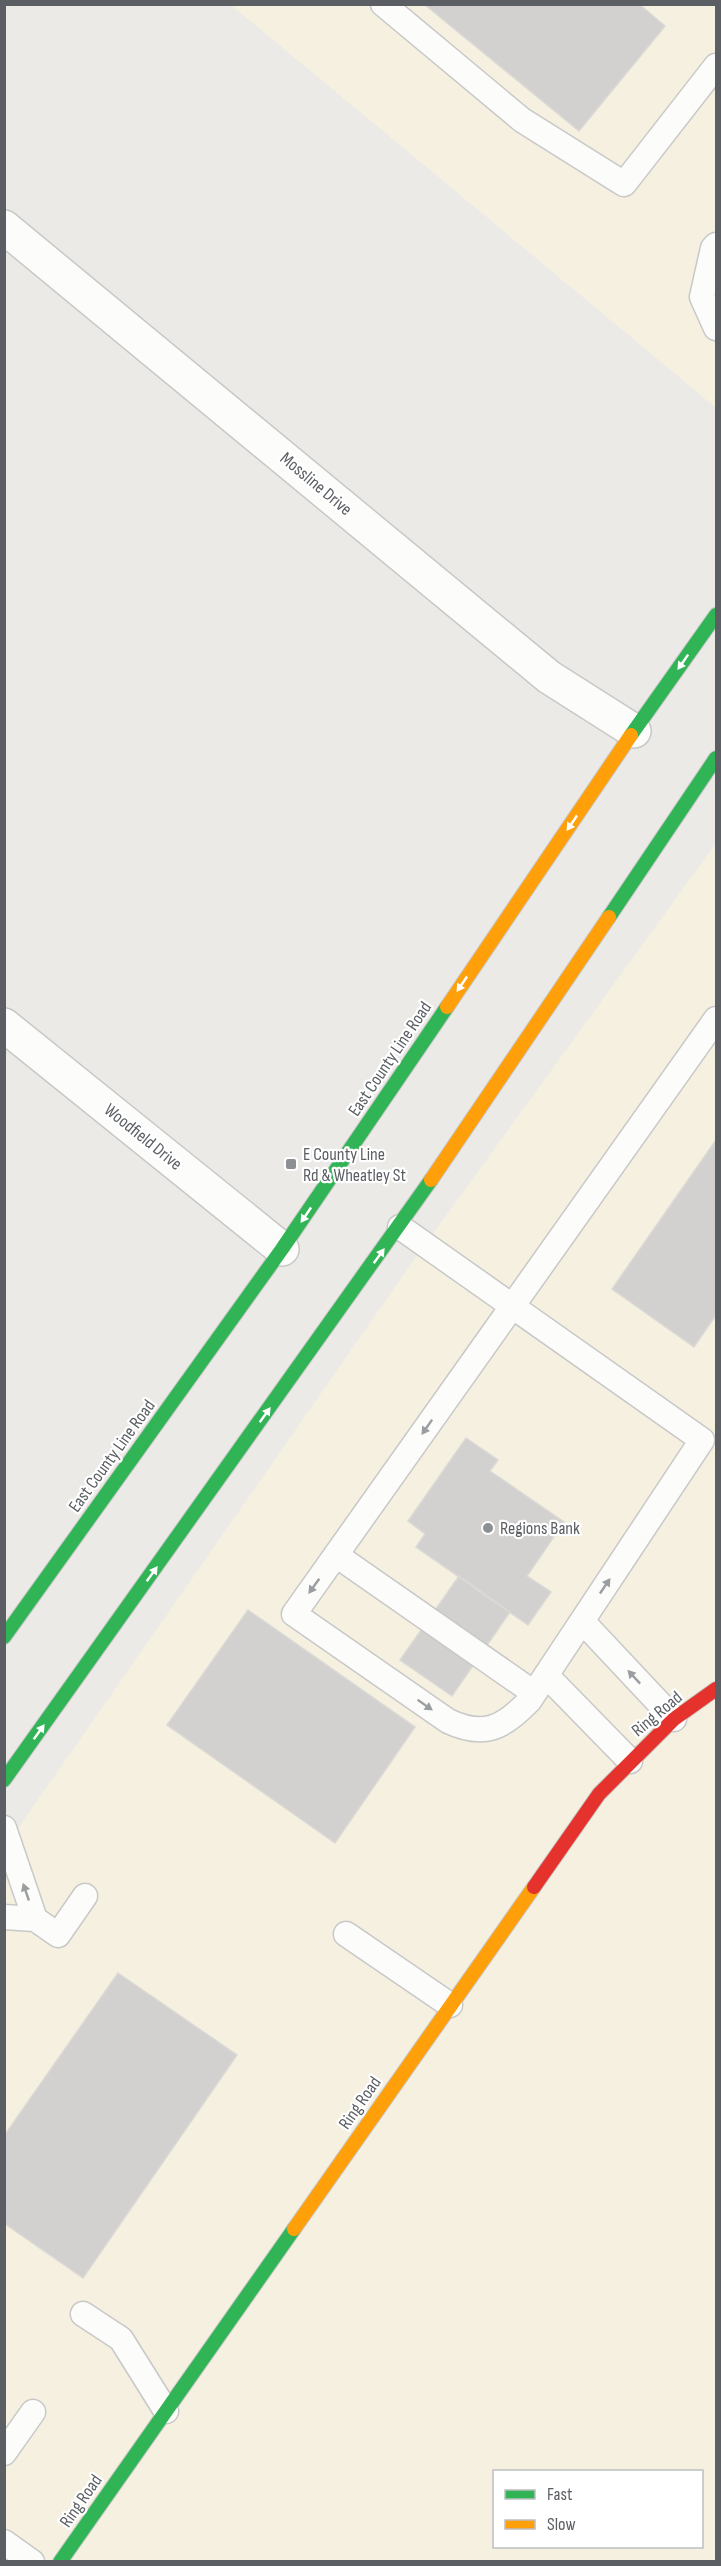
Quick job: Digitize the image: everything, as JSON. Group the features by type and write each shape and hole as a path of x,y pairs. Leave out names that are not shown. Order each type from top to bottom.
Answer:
{"main road":[{"name":"East County Line Road","path":"4,1637 282,1249 634,731 717,615"},
{"path":"4,1780 400,1227 717,758"},
{"name":"Ring Road","path":"60,2562 599,1794 674,1719 717,1689"}],"street":[{"name":"Mossline Drive","path":"4,226 549,677 634,731"},
{"name":"Woodfield Drive","path":"4,1025 282,1249"}],"lane":[{"path":"382,4 522,120 624,184 717,66"},
{"path":"717,245 713,248 702,297 717,328"},
{"path":"400,1227 512,1306 702,1440 540,1684 510,1721 481,1730 463,1728 448,1721 294,1614 460,1379 512,1306 717,1019"},
{"path":"336,1555 540,1684 630,1761"},
{"path":"582,1621 674,1719"},
{"path":"4,1828 35,1919"},
{"path":"4,1917 35,1919 58,1935 86,1896"},
{"path":"346,1934 450,2005"},
{"path":"83,2314 121,2339 165,2411"},
{"path":"4,2453 33,2412"},
{"path":"4,2542 32,2562"}],"shaded area":[{"path":"231,5 716,5 716,408 643,347"},
{"path":"716,843 716,2561 5,2562 5,1847 411,1264"}],"building":[{"path":"424,4 639,4 665,26 579,131"},
{"path":"716,1140 716,1315 694,1347 612,1289"},
{"name":"Regions Bank","path":"466,1438 498,1460 490,1471 564,1522 527,1576 551,1592 528,1625 416,1547 425,1534 408,1521"},
{"path":"459,1576 510,1612 452,1696 400,1660"},
{"path":"248,1610 415,1727 335,1843 167,1725"},
{"path":"118,1973 237,2055 83,2278 4,2223 4,2136"}],"traffic: fast":[{"path":"631,735 716,615"},
{"path":"609,917 716,758"},
{"path":"4,1637 282,1249 447,1007"},
{"path":"4,1780 431,1180"},
{"path":"60,2562 294,2229"}],"traffic: slow":[{"path":"447,1007 631,735"},
{"path":"431,1180 609,917"},
{"path":"294,2229 534,1887"}],"traffic: jam":[{"path":"534,1887 599,1794 674,1719 716,1689"}],"place":[{"name":"E County Line Rd & Wheatley St","path":"291,1164"},
{"name":"Regions Bank","path":"488,1528"}]}
